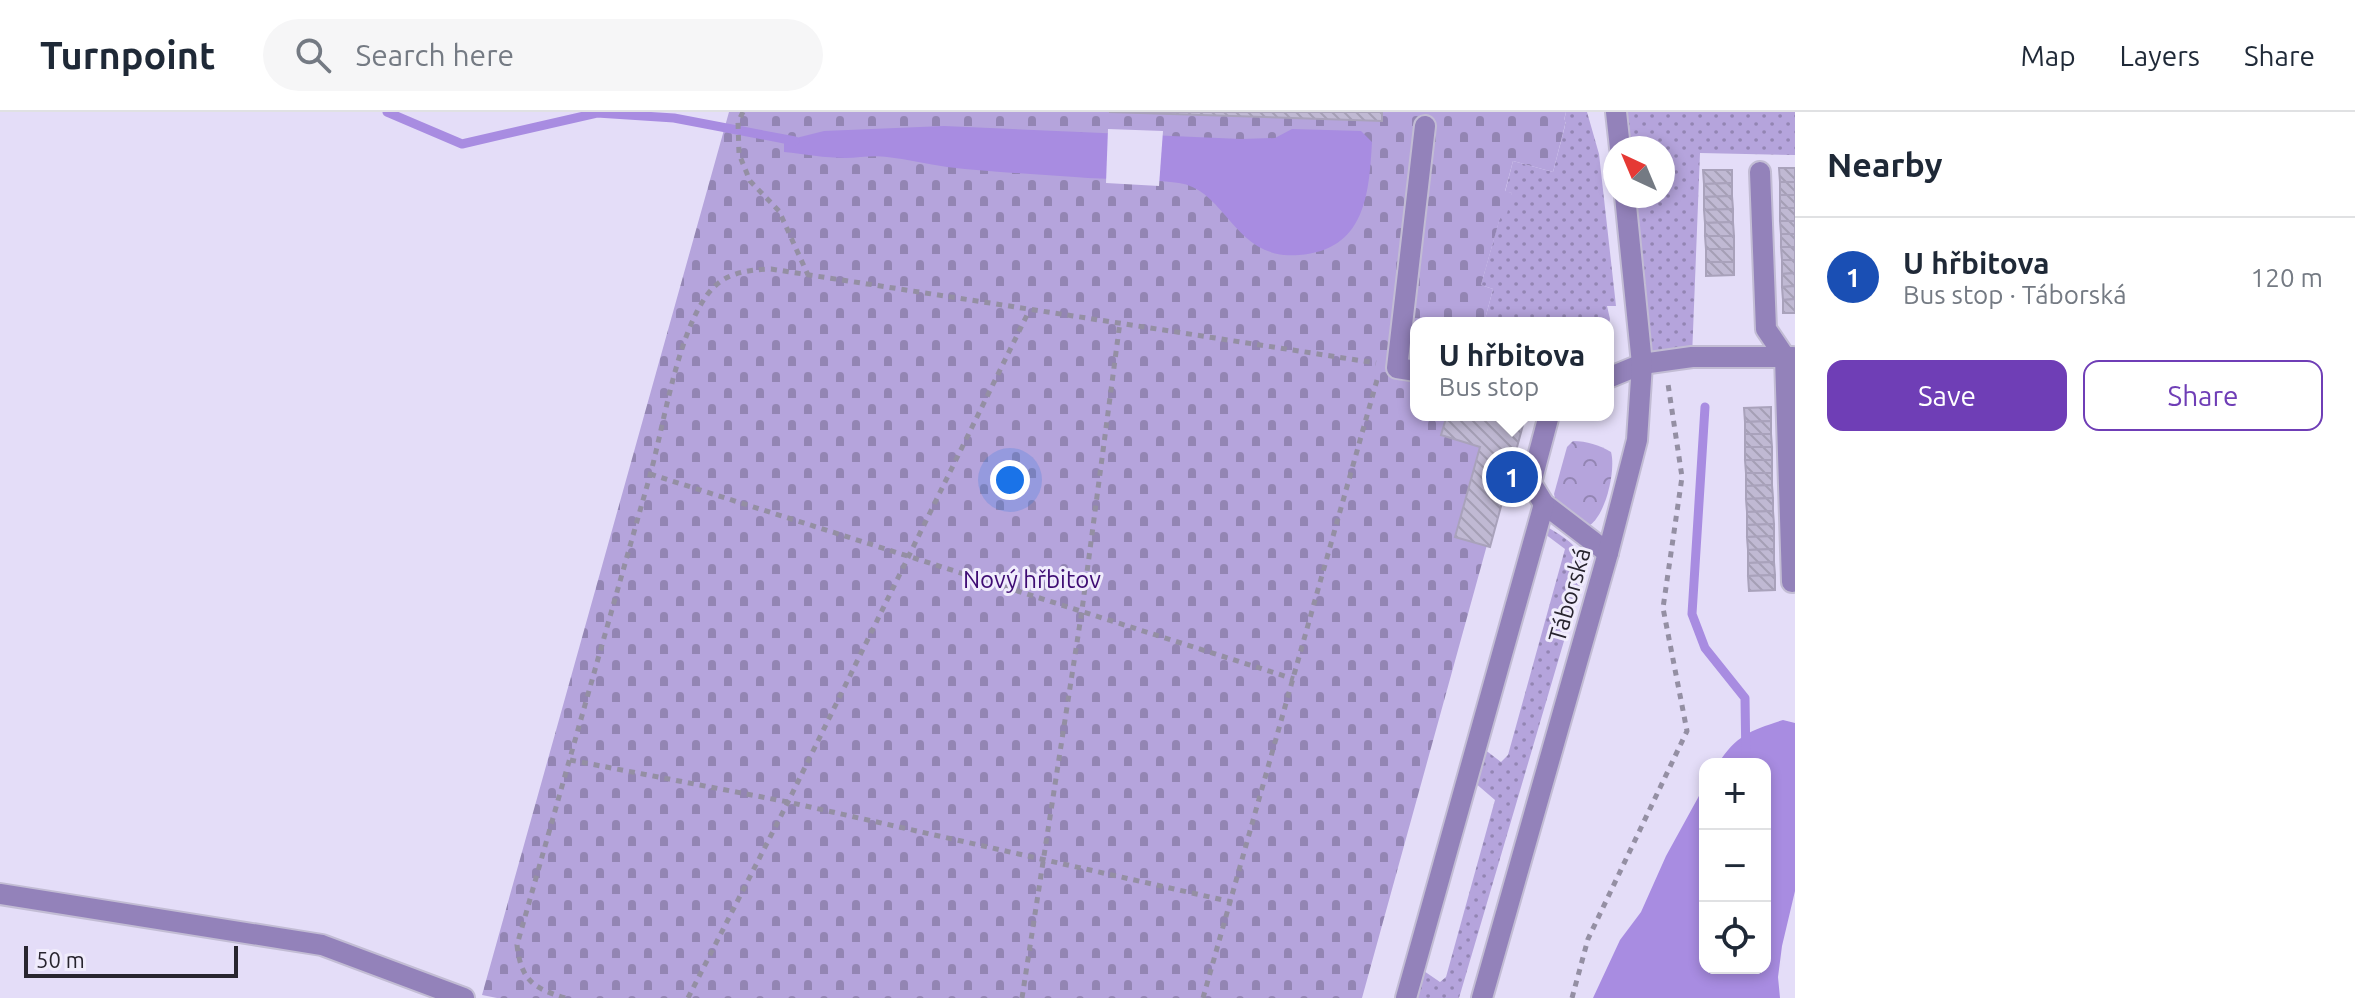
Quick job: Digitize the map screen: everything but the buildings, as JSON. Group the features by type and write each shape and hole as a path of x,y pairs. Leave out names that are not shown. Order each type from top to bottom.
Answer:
{"street":[{"path":"1616,112 1619,136"},
{"path":"1410,370 1397,368 1425,126"},
{"path":"1760,172 1766,329 1790,357 1792,582"},
{"name":"Táborská","path":"1482,998 1637,440 1642,364 1626,208"},
{"path":"1614,376 1642,364 1692,357 1790,357"},
{"path":"1547,421 1531,483 1544,504 1608,553"},
{"path":"1406,998 1544,504"},
{"path":"0,894 322,945 464,998"}],"path":[{"path":"743,112 738,122 739,154 750,181 779,211 808,275"},
{"path":"565,998 541,991 526,977 517,945 688,329 708,294 727,276 747,270 771,269 1382,364"},
{"path":"688,998 788,802 1029,311"},
{"path":"1022,998 1082,610 1120,322"},
{"path":"1572,998 1588,939 1687,731 1663,608 1682,477 1667,378"},
{"path":"1203,998 1378,379"},
{"path":"650,474 1294,679"},
{"path":"570,760 788,802 1232,902"}],"green space":[{"name":"Nový hřbitov","path":"729,112 1566,112 1553,172 1513,161 1505,191 1512,193 1506,218 1500,218 1481,285 1493,289 1486,317 1410,317 1410,421 1445,421 1441,435 1480,447 1487,545 1362,998 497,998 482,995"},
{"path":"1566,112 1587,112 1599,154 1616,306 1607,306 1610,317 1486,317 1493,289 1481,285 1500,217 1512,193 1505,192 1513,161 1553,172"},
{"path":"1616,112 1795,112 1795,155 1700,153 1692,357 1642,364 1626,208 1675,208 1675,136 1619,136"},
{"path":"1573,441 1593,444 1611,452 1608,491 1601,511 1590,525 1582,523 1556,502 1554,494 1567,447"},
{"path":"1547,527 1578,551 1584,573 1459,998 1413,998 1421,969 1440,982 1446,977 1495,800 1474,782 1484,749 1501,762 1508,755 1565,549 1545,534"}],"shaded area":[{"path":"944,126 1241,139 1275,138 1292,129 1361,131 1372,142 1369,181 1359,216 1338,243 1321,251 1299,255 1277,254 1245,237 1209,198 1195,188 1179,183 979,170 882,156 837,158 784,152 784,141 824,131"},
{"path":"1783,720 1795,723 1795,891 1782,946 1778,977 1780,998 1593,998 1620,940 1641,912 1666,856 1699,796 1699,974 1771,974 1771,758 1722,758 1738,740"}],"pier":[{"path":"1108,129 1163,131 1159,186 1106,183"}],"waterway":[{"path":"387,112 462,144 597,113 674,118 795,141"},
{"path":"1705,407 1692,614 1705,648 1745,698 1746,758"}],"place":[{"name":"U hřbitova","path":"1512,477"}]}
